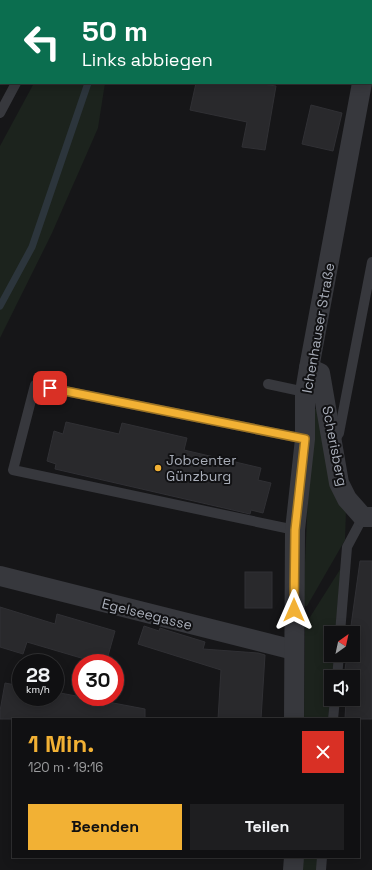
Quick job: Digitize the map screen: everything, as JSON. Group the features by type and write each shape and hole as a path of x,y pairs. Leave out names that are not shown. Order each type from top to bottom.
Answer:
{"street":[{"name":"Ichenhauser Straße","path":"294,718 295,530 305,439 305,392 362,84"},
{"name":"Scherisberg","path":"309,368 320,373 339,483 347,499 368,517"},
{"name":"Egelseegasse","path":"0,576 294,650"},
{"path":"293,870 294,858"}],"lane":[{"path":"0,113 15,84"},
{"path":"333,443 339,433 372,262"},
{"path":"268,384 305,392"},
{"path":"295,530 13,470 35,385 305,439"},
{"path":"341,626 347,547 368,517"},
{"path":"333,718 334,706"},
{"path":"321,870 322,858"}],"shaded area":[{"path":"33,84 105,84 98,128 52,233 0,338 0,146"},
{"path":"312,408 321,410 346,510 345,540 307,606 303,606"},
{"path":"341,568 336,626 324,626 324,662 333,662 333,670 324,670 324,706 329,706 328,718 304,718 305,625"},
{"path":"303,858 318,858 317,870 303,870"}],"building":[{"path":"196,84 263,84 276,86 265,150 242,147 247,122 190,110"},
{"path":"311,105 342,113 333,151 302,144"},
{"name":"Jobcenter Günzburg","path":"66,422 119,434 122,423 187,438 184,450 261,468 258,480 271,483 263,513 251,510 250,514 55,469 56,464 47,461 54,431 63,434"},
{"path":"360,561 372,561 372,719 345,718 346,706 360,706 360,670 345,670 346,662 360,662 360,626 351,626"},
{"path":"245,572 272,572 272,608 245,608"},
{"path":"0,607 55,624 57,614 115,631 109,654 72,654 72,655 27,642 23,654 0,647"},
{"path":"144,626 159,631 160,628 205,642 203,649 258,653 265,655 261,718 218,718 221,670 138,644"},
{"path":"5,683 12,684 12,706 64,706 64,694 72,695 72,706 124,705 145,709 145,718 0,719"}],"waterway":[{"path":"0,306 32,247 88,84"}],"place":[{"name":"Jobcenter Günzburg","path":"158,468"}],"route":[{"path":"50,388 305,439 295,530 294,610"}]}
